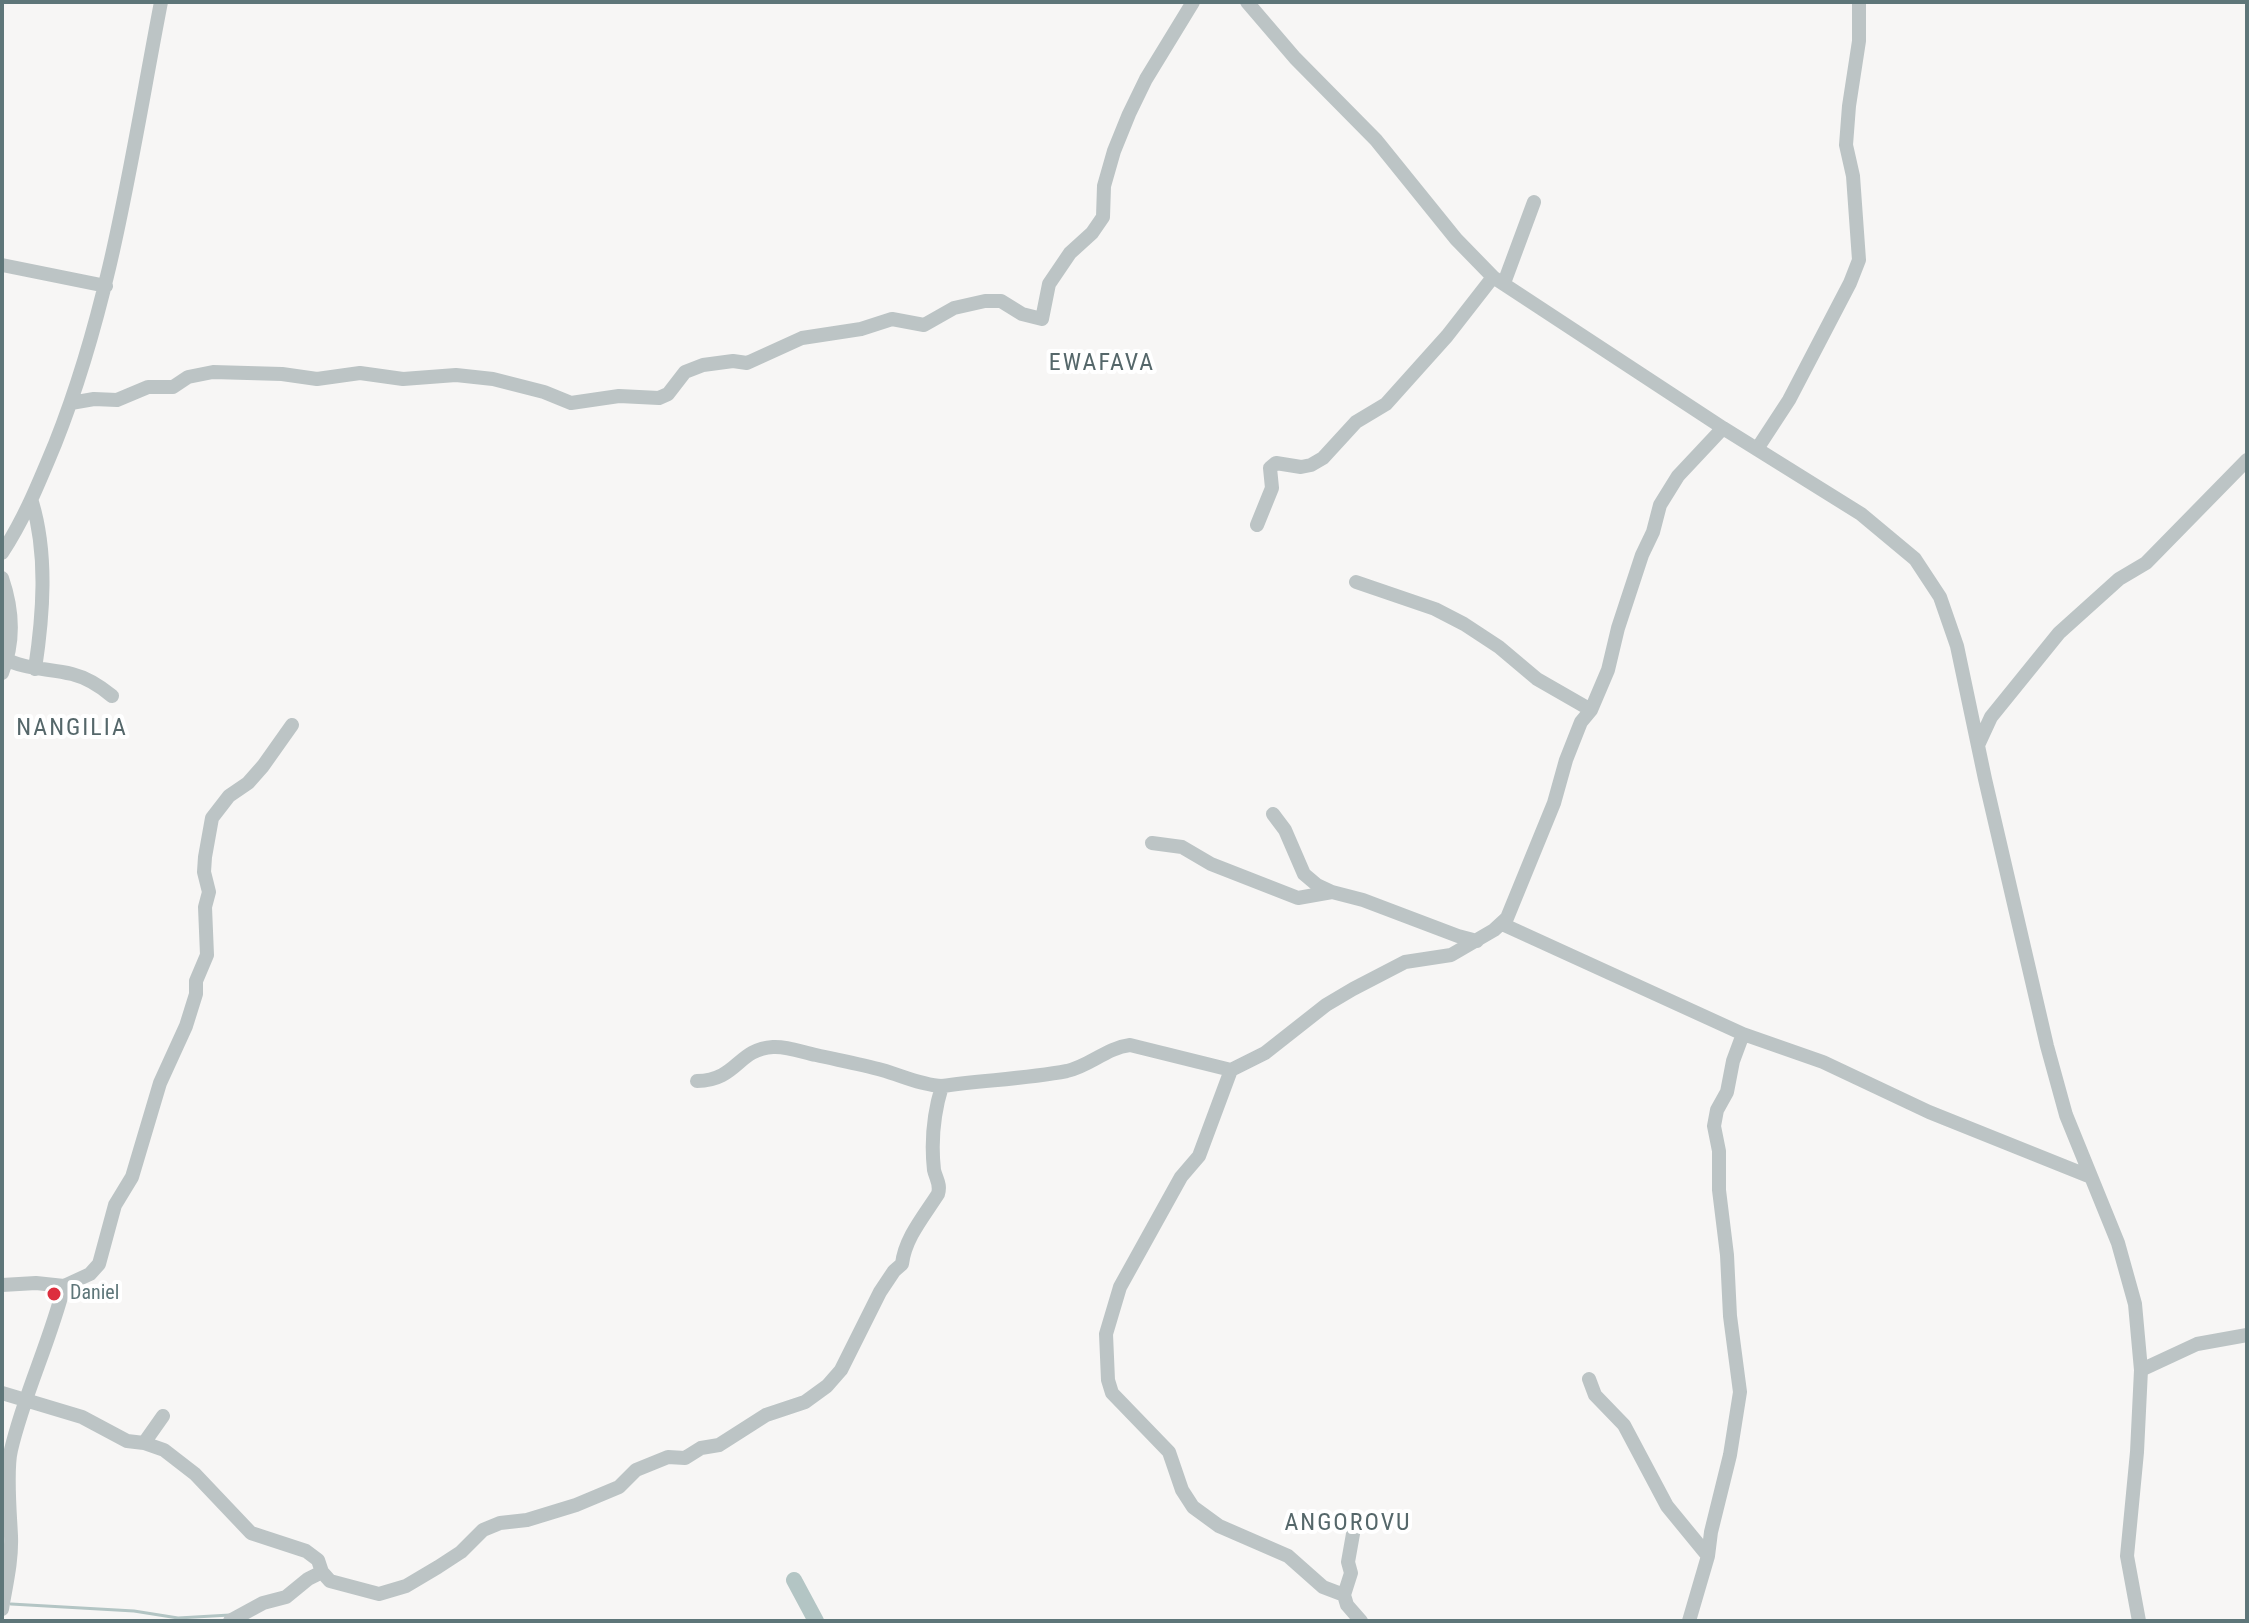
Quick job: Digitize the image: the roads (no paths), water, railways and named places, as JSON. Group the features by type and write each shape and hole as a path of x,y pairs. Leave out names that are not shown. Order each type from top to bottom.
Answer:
{"street":[{"path":"2,553 32,502 71,403 106,286 161,2"},
{"path":"71,403 94,399 117,400 148,387 173,387 188,377 213,372 282,374 317,379 360,373 403,379 456,375 503,381 571,403 619,396 659,398 668,394 682,374 695,367 733,361 747,363 809,336 825,336 892,319 924,325 954,308 985,301 1001,301 1022,314 1042,319 1049,284 1070,253 1092,233 1103,217 1104,186 1129,114 1153,66 1193,2"},
{"path":"1247,2 1295,58 1376,140 1456,239 1498,280 1723,428 1861,514 1915,559 1940,597 1957,646 2047,1046 2066,1115 2118,1243 2135,1304 2141,1370 2127,1556 2139,1621"},
{"path":"1757,449 1789,400 1859,260 1853,176 1846,145 1859,41 1859,2"},
{"path":"1257,525 1272,488 1270,468 1276,463 1301,467 1311,465 1323,458 1356,422 1386,404 1498,280 1534,202"},
{"path":"2,265 106,286"},
{"path":"697,1081 724,1076 741,1059 761,1049 782,1047 879,1069 931,1086 994,1082 1069,1070 1114,1047 1130,1045 1231,1070 1265,1053 1326,1005 1396,966 1451,955 1477,941 1511,914 1581,722 1591,710 1608,670 1630,590 1660,505 1678,476 1723,428"},
{"path":"1979,743 1991,717 2059,633 2119,579 2146,563 2247,460"},
{"path":"32,502 38,524 41,568 40,638 35,669"},
{"path":"2,578 11,612 12,633 4,663 87,679 112,696"},
{"path":"1356,582 1435,609 1454,619 1499,647 1537,679 1591,710"},
{"path":"2,1285 36,1283 64,1286 90,1274 99,1264 115,1205 132,1177 166,1064 179,1042 196,994 196,981 207,950 205,907 209,892 204,872 212,818 229,796 248,783 263,766 292,725"},
{"path":"1273,814 1285,830 1308,878 1332,892 1477,941"},
{"path":"1152,843 1182,847 1211,864 1298,898 1332,892"},
{"path":"1502,924 1743,1034 1823,1062 1929,1112 2091,1177"},
{"path":"1689,1621 1708,1556 1740,1392 1730,1316 1719,1190 1719,1151 1714,1126 1743,1034"},
{"path":"1231,1070 1199,1156 1181,1177 1120,1287 1106,1334 1108,1380 1112,1393 1169,1452 1182,1490 1193,1507 1219,1526 1288,1556 1323,1587 1344,1595"},
{"path":"2,1393 82,1417 127,1441 164,1450 195,1474 251,1533 306,1551 318,1560 322,1572 330,1581 379,1594 406,1586 461,1552 483,1530 576,1505 619,1487 636,1470 668,1457 685,1458 701,1448 719,1445 751,1423 805,1402 827,1386 845,1364 880,1292 902,1264 904,1251 938,1194 934,1133 935,1111 942,1086"},
{"path":"2,1609 10,1560 8,1515 11,1451 24,1402 52,1332 64,1286"},
{"path":"2141,1370 2197,1344 2247,1335"},
{"path":"1589,1379 1595,1395 1624,1425 1667,1506 1708,1556"},
{"path":"144,1443 163,1416"},
{"path":"1356,1517 1348,1562 1351,1573 1344,1595 1347,1605 1361,1621"},
{"path":"230,1621 263,1603 286,1597 322,1572"}],"waterway":[{"path":"794,1580 816,1621"},
{"path":"11,1604 134,1611 178,1618 230,1615"}],"place":[{"name":"Daniel","path":"54,1294"}],"district":[{"name":"EWAFAVA","path":"1102,364"},
{"name":"NANGILIA","path":"72,729"},
{"name":"ANGOROVU","path":"1348,1524"}]}
